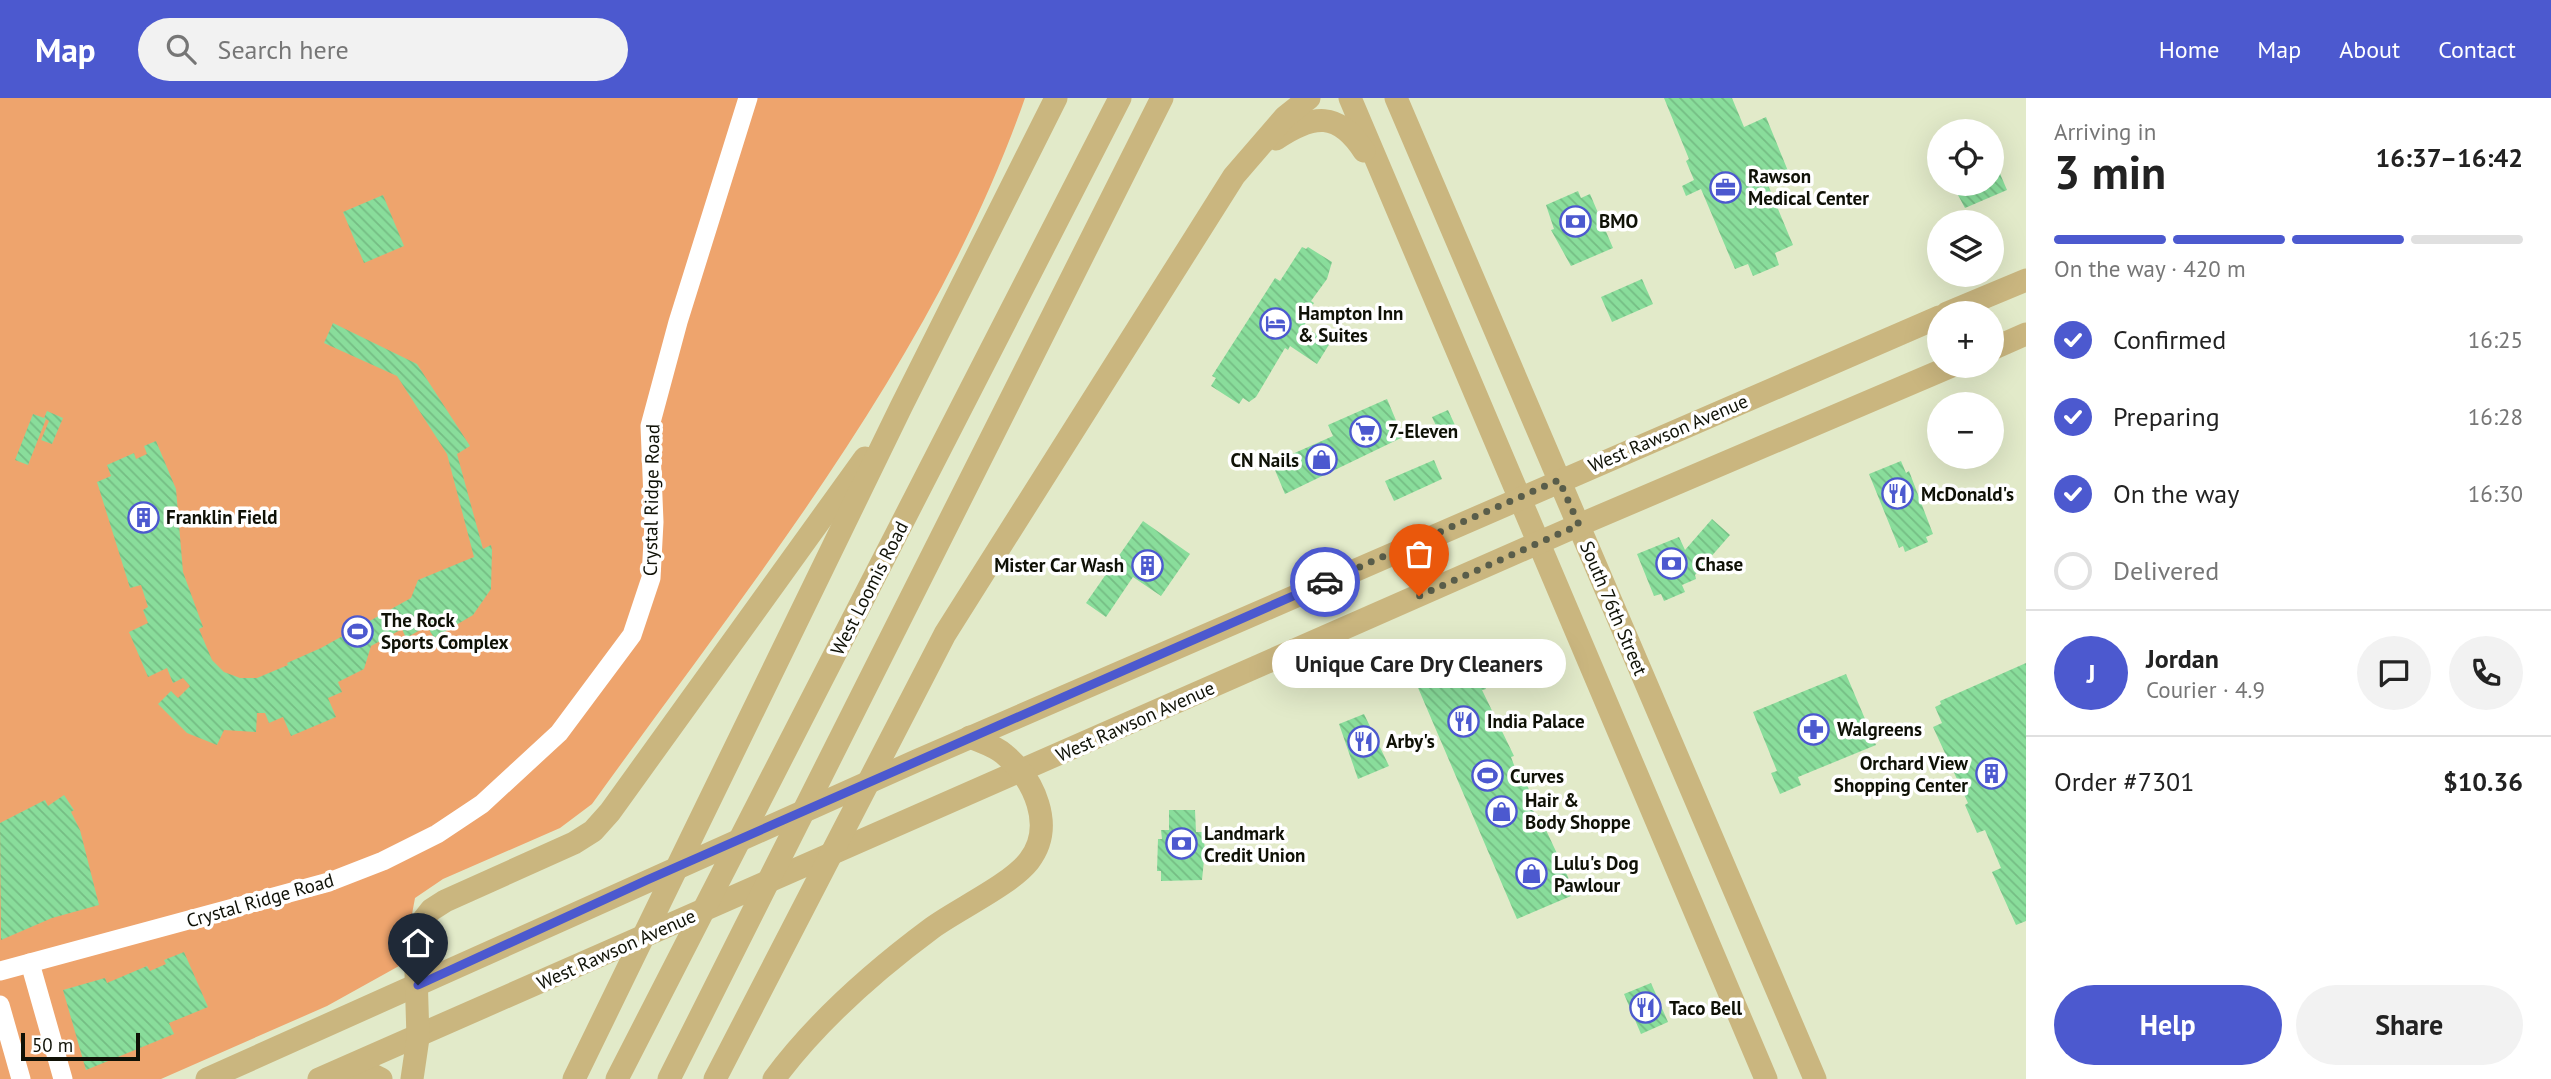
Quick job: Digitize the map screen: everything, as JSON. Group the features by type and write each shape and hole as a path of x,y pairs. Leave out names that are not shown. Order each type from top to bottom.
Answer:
{"main road":[{"path":"574,1079 901,407 1056,98"},
{"name":"West Loomis Road","path":"617,1079 1121,98"},
{"path":"669,1079 1162,98"},
{"path":"715,1079 945,634 1234,176 1285,117 1309,98"},
{"path":"1350,98 1766,1079"},
{"name":"South 76th Street","path":"1396,98 1815,1079"},
{"path":"1234,176 1282,136 1300,125 1322,120 1335,122 1356,139 1388,189"},
{"path":"1976,301 2026,280"},
{"name":"West Rawson Avenue","path":"207,1079 970,737 1520,496 1927,322"},
{"path":"2004,344 2026,334"},
{"name":"West Rawson Avenue","path":"330,1075 1579,525 1927,377"},
{"path":"412,1079 418,1038 415,940 420,924 431,910 574,843 593,831 610,812 901,407"},
{"path":"774,1079 831,1015 889,962 933,927 1029,861 1040,839 1042,826 1032,786 1022,771 1002,752 970,737"},
{"path":"330,1075 367,1072 381,1079"}],"street":[{"name":"Crystal Ridge Road","path":"0,971 329,882 383,861 437,834 482,804 559,733 632,635 651,578 654,522 650,426 672,341 748,98"},
{"path":"30,963 62,1079"},
{"path":"0,1005 22,1079"}],"shaded area":[{"name":"The Rock Sports Complex","path":"0,98 1025,98 987,195 941,288 890,378 775,552 592,804 560,828 443,879 415,898 405,952 399,966 327,1006 161,1079 0,1079"}],"building":[{"name":"Rawson Medical Center","path":"1664,98 1732,98 1744,127 1766,117 1788,171 1766,180 1793,245 1775,253 1779,265 1753,276 1748,264 1735,269 1701,189 1686,196 1682,186 1694,180 1686,161 1689,159"},
{"name":"BMO","path":"1578,191 1581,198 1590,194 1613,248 1571,266 1551,230 1554,229 1546,205"},
{"path":"383,195 404,246 364,263 343,212"},
{"path":"1958,196 1993,196 1965,208"},
{"name":"Hampton Inn & Suites","path":"1302,247 1308,247 1332,262 1327,279 1311,301 1314,303 1303,319 1307,321 1304,326 1330,343 1317,364 1290,346 1288,350 1285,348 1256,397 1249,402 1243,398 1239,404 1211,386 1216,378 1212,376 1275,278 1280,281"},
{"path":"1642,279 1653,304 1612,322 1601,297"},
{"name":"Franklin Field","path":"333,323 417,364 470,446 457,454 483,549 491,545 491,589 473,615 434,638 427,626 406,638 402,629 371,646 364,669 338,682 342,692 328,698 336,717 291,736 283,717 269,723 265,713 257,713 256,732 224,730 217,745 187,733 158,704 171,691 178,698 190,686 183,678 173,683 167,668 148,677 129,632 148,623 143,610 148,607 141,585 130,588 97,482 111,476 107,465 134,453 136,459 147,454 144,446 156,441 176,489 183,572 203,627 199,629 212,660 224,672 240,678 257,678 321,648 411,598 418,580 474,557 447,454 397,376 324,343"},
{"path":"1387,399 1403,437 1285,494 1272,463 1333,436 1328,425"},
{"path":"1448,410 1459,434 1443,441 1432,417"},
{"path":"47,411 63,418 52,444 41,440 49,421 46,419 28,465 15,460 33,414 44,418"},
{"path":"1434,460 1442,479 1394,501 1385,481"},
{"name":"McDonald's","path":"1901,461 1906,473 1909,471 1933,534 1926,537 1928,542 1905,552 1903,546 1899,548 1869,474"},
{"name":"Chase","path":"1712,519 1730,535 1695,575 1696,579 1682,585 1685,592 1664,601 1661,594 1654,596 1637,554 1679,537 1685,550"},
{"name":"Mister Car Wash","path":"1143,521 1190,554 1161,596 1133,577 1106,617 1086,603"},
{"path":"1460,639 1465,641 1486,689 1482,690 1514,756 1511,757 1517,773 1521,771 1530,792 1526,794 1536,817 1539,815 1574,890 1571,896 1517,919 1407,662"},
{"name":"Orchard View Shopping Center","path":"2026,663 2026,921 2016,925 1992,872 2001,868 1985,830 1977,833 1965,805 1968,803 1933,727 1942,723 1935,707 1941,704 1940,701"},
{"name":"Walgreens","path":"1846,674 1876,745 1798,777 1801,785 1780,794 1771,773 1777,771 1753,712"},
{"name":"Arby's","path":"1364,714 1389,766 1358,779 1339,724"},
{"path":"64,795 74,810 71,812 80,830 99,905 52,918 1,940 0,823 45,800 48,806"},
{"name":"Landmark Credit Union","path":"1169,810 1195,810 1196,832 1203,832 1205,850 1202,880 1161,881 1161,871 1157,871 1158,839 1162,839 1161,830 1169,830"},
{"path":"184,952 208,1007 169,1023 174,1034 86,1070 63,990 105,978 107,983 147,966 150,971 166,964 164,960"},
{"name":"Taco Bell","path":"1651,983 1668,1022 1641,1034 1624,994"}],"way so far":[{"path":"1325,582 1559,480 1579,525 1419,596"}],"place":[{"name":"Rawson Medical Center","path":"1725,187"},
{"name":"BMO","path":"1576,221"},
{"name":"Hampton Inn & Suites","path":"1275,324"},
{"name":"7-Eleven","path":"1365,431"},
{"name":"CN Nails","path":"1322,460"},
{"name":"McDonald's","path":"1898,494"},
{"name":"Franklin Field","path":"143,517"},
{"name":"Chase","path":"1672,564"},
{"name":"Mister Car Wash","path":"1147,565"},
{"name":"Unique Care Dry Cleaners","path":"1419,596"},
{"name":"The Rock Sports Complex","path":"358,631"},
{"name":"India Palace","path":"1464,721"},
{"name":"Walgreens","path":"1814,729"},
{"name":"Arby's","path":"1363,741"},
{"name":"Orchard View Shopping Center","path":"1991,774"},
{"name":"Curves","path":"1487,776"},
{"name":"Hair & Body Shoppe","path":"1502,811"},
{"name":"Landmark Credit Union","path":"1181,844"},
{"name":"Lulu's Dog Pawlour","path":"1531,874"},
{"name":"Taco Bell","path":"1646,1008"}],"route":[{"path":"418,985 647,880 1325,582"}]}
